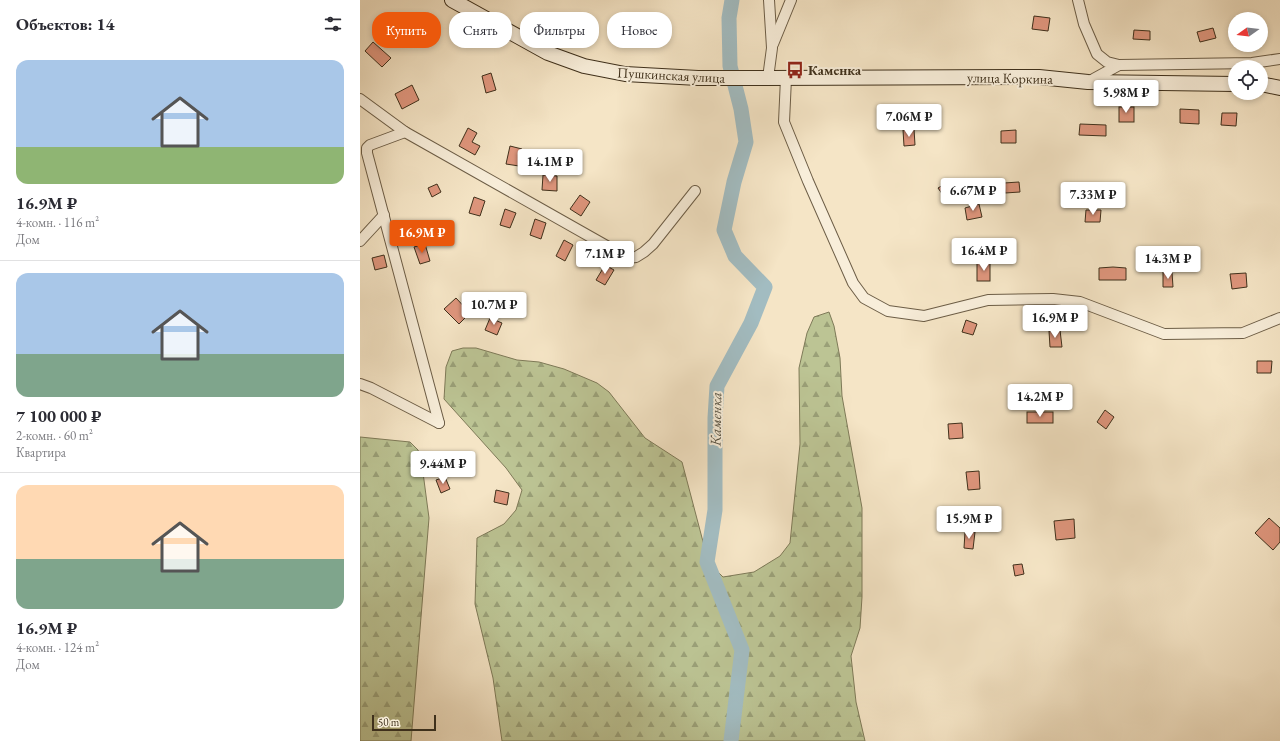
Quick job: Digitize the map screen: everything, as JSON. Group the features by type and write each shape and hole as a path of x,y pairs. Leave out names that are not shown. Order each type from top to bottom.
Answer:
{"main road":[{"name":"Пушкинская улица","path":"452,0 548,53 584,66 624,74 698,78 786,78"},
{"name":"улица Коркина","path":"786,78 1039,77 1088,82 1228,84"},
{"path":"1268,85 1280,88"}],"street":[{"path":"768,78 772,48 770,0"},
{"path":"772,48 791,0"},
{"path":"1078,0 1084,24 1097,54 1107,62 1119,65 1252,63 1280,59"},
{"path":"1088,82 1119,65"},
{"path":"786,78 784,122 808,181 853,283 864,298 888,311 924,316 988,300 1053,299 1080,302 1164,334 1243,333 1280,318"},
{"path":"360,99 405,132 628,258 636,257 653,244 694,191"},
{"path":"360,384 439,423 367,148 370,145 405,132"},
{"path":"360,240 384,215"}],"green space":[{"path":"829,312 834,326 840,358 842,396 862,508 862,597 860,628 851,656 856,702 865,741 502,741 493,678 475,604 477,538 504,524 516,510 522,490 506,468 444,399 446,367 452,351 463,348 476,348 517,360 539,362 564,369 597,383 609,392 645,438 682,462 706,553 714,568 723,577 754,572 780,556 790,543 800,444 799,368 807,333 814,317"},
{"path":"360,437 410,442 418,450 422,465 429,518 411,741 360,741"}],"building":[{"path":"1034,16 1050,18 1048,31 1032,29"},
{"path":"1213,28 1216,38 1200,42 1197,32"},
{"path":"1134,30 1150,31 1150,40 1133,39"},
{"path":"372,43 372,48 380,48 391,58 382,67 365,51"},
{"path":"491,73 496,90 486,93 482,76"},
{"path":"412,85 419,100 402,109 395,94"},
{"path":"1119,107 1134,107 1134,122 1119,122"},
{"path":"1180,109 1199,110 1199,124 1180,123"},
{"path":"1222,113 1237,113 1236,126 1221,125"},
{"path":"1080,124 1106,125 1106,136 1079,135"},
{"path":"468,128 477,133 472,142 480,146 475,155 459,146"},
{"path":"914,129 915,145 904,146 903,130"},
{"path":"1016,130 1016,143 1001,143 1001,131"},
{"path":"510,146 522,149 519,166 506,164"},
{"path":"543,175 557,176 557,191 542,190"},
{"path":"950,181 956,191 945,198 938,188"},
{"path":"1019,182 1020,192 1005,193 1004,183"},
{"path":"437,184 441,192 432,197 428,188"},
{"path":"580,195 590,202 581,216 570,209"},
{"path":"474,197 485,201 480,216 469,213"},
{"path":"979,204 982,217 967,220 965,208"},
{"path":"505,209 516,213 510,228 500,225"},
{"path":"1086,210 1101,210 1100,222 1085,222"},
{"path":"535,219 546,223 541,239 530,235"},
{"path":"564,240 573,245 565,261 556,256"},
{"path":"425,244 430,261 420,264 414,247"},
{"path":"384,255 387,267 375,270 372,258"},
{"path":"977,263 990,263 990,281 977,281"},
{"path":"605,265 614,270 605,285 596,280"},
{"path":"1099,268 1126,268 1126,280 1099,280"},
{"path":"1163,272 1172,272 1173,287 1163,287"},
{"path":"1246,273 1247,287 1232,289 1230,274"},
{"path":"456,298 470,313 459,324 444,309"},
{"path":"490,318 502,323 497,335 485,330"},
{"path":"966,320 977,324 973,335 962,332"},
{"path":"1060,330 1062,347 1050,347 1049,331"},
{"path":"1257,361 1272,361 1271,373 1257,373"},
{"path":"1105,410 1114,417 1106,429 1097,422"},
{"path":"1027,412 1053,412 1053,423 1027,423"},
{"path":"962,423 963,438 949,439 948,424"},
{"path":"979,471 980,489 968,490 966,472"},
{"path":"445,477 450,489 441,493 436,480"},
{"path":"496,490 509,493 507,505 494,502"},
{"path":"1269,518 1280,528 1280,542 1273,550 1255,533"},
{"path":"1074,519 1075,538 1056,540 1054,521"},
{"path":"965,532 975,532 973,549 964,548"},
{"path":"1022,564 1024,574 1015,576 1013,565"}],"waterway":[{"name":"Каменка","path":"731,741 742,650 707,562 715,510 715,418 717,386 751,323 765,287 735,256 724,230 734,182 746,142 741,109 730,66 729,18 732,0"}],"place":[{"name":"Каменка","path":"795,70"}]}
